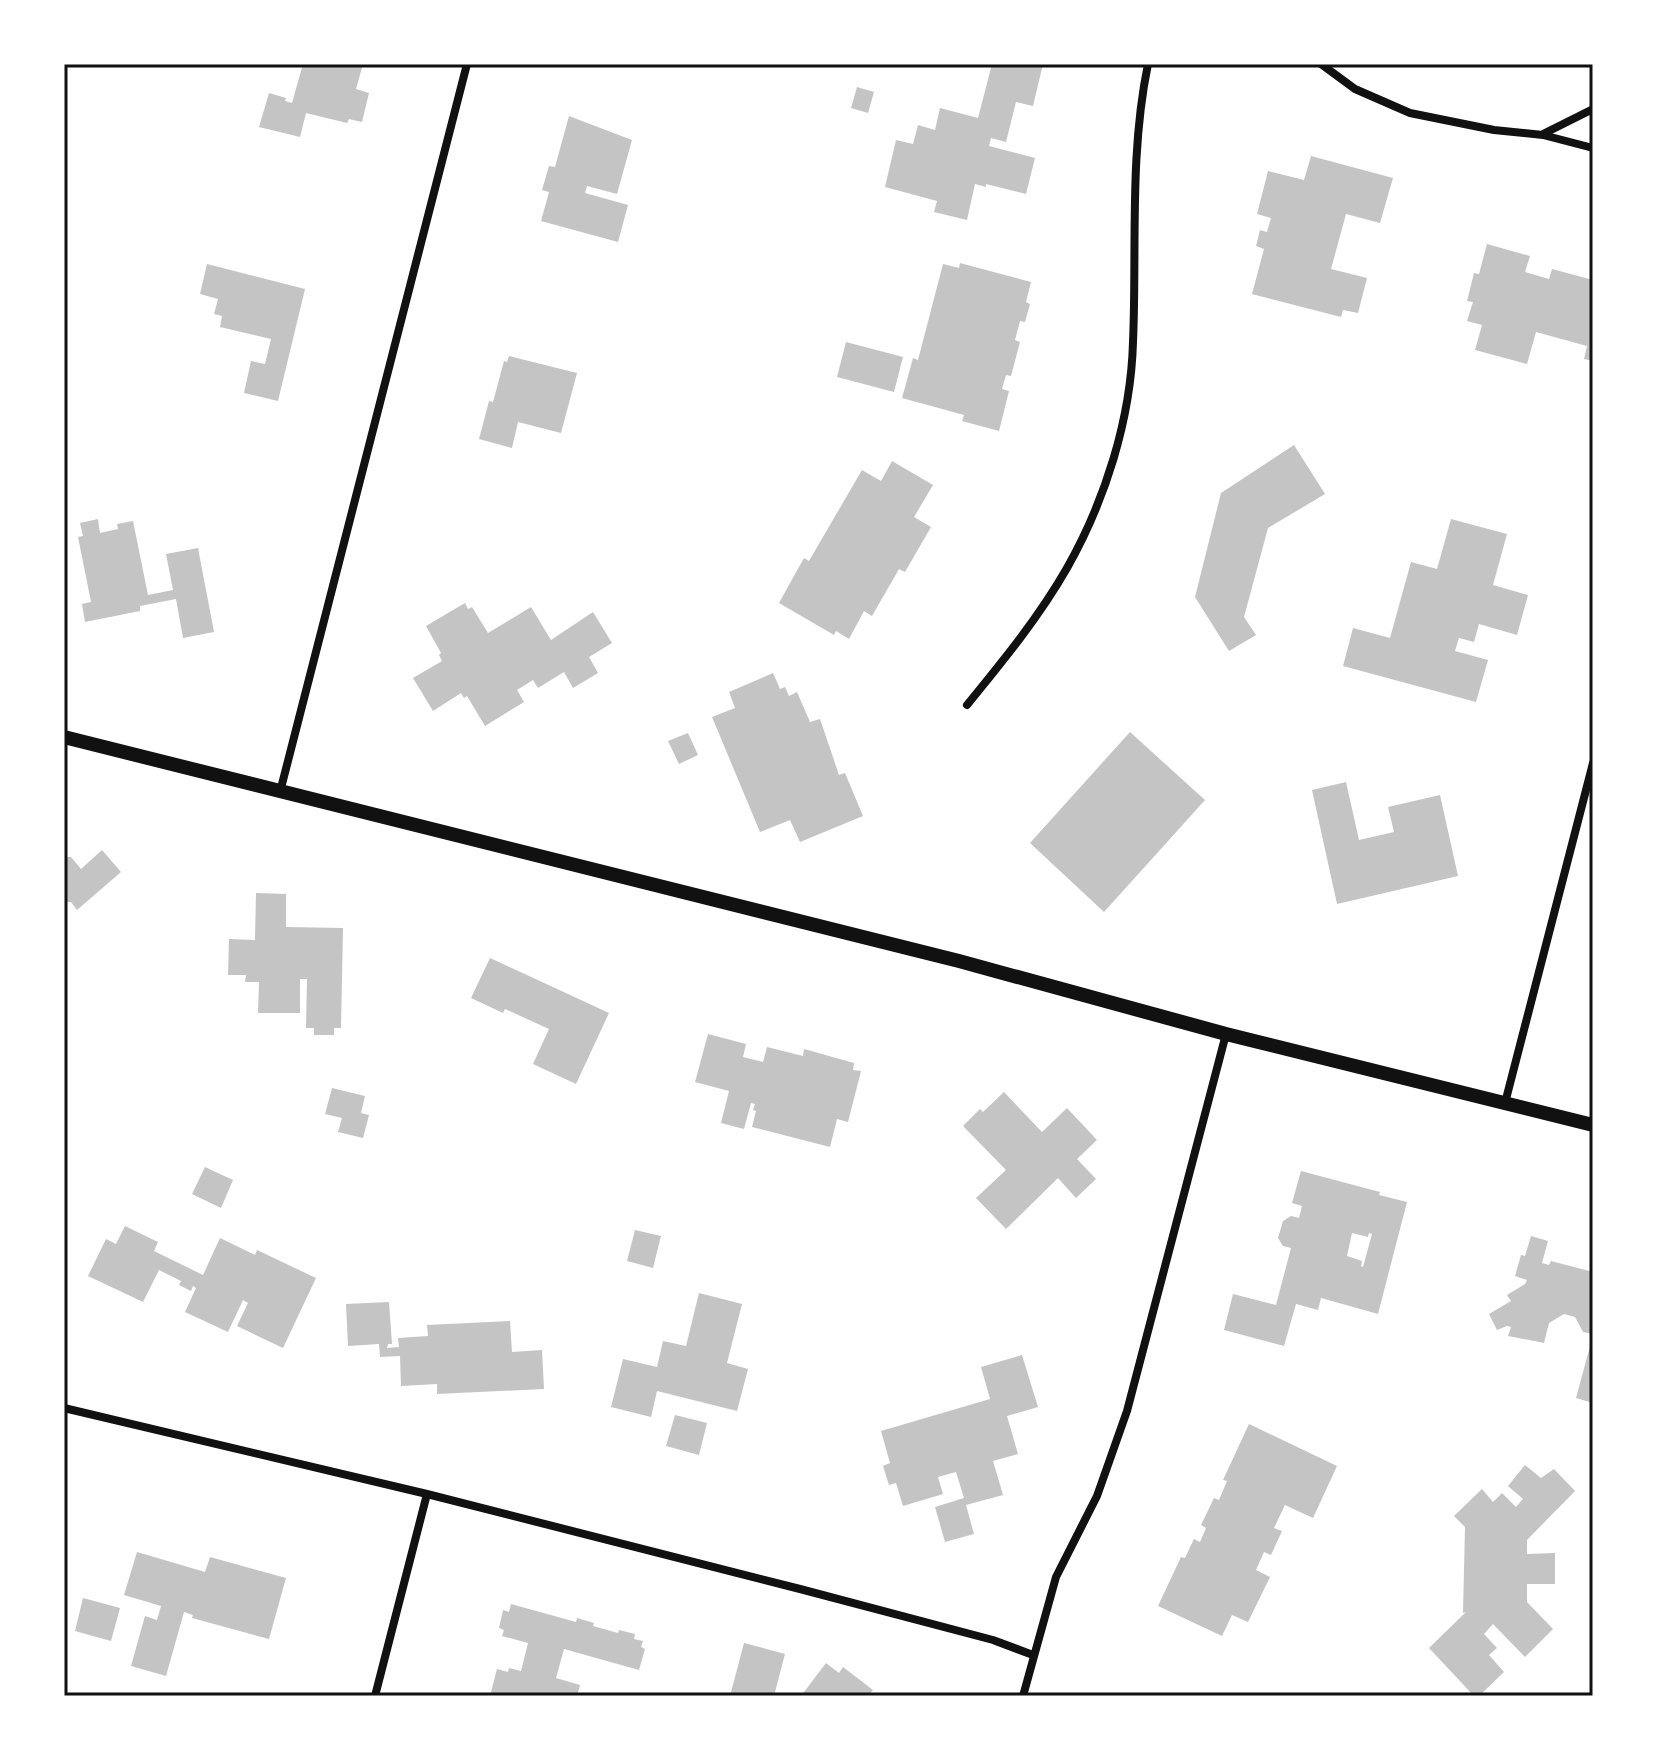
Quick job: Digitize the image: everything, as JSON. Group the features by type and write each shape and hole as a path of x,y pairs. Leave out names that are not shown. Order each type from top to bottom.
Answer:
{"street":[{"path":"280,792 467,64"},
{"path":"967,705 1011,651 1067,569 1090,522 1109,472 1124,415 1132,354 1133,216 1148,64"},
{"path":"1321,64 1355,89 1410,113 1494,130 1543,135 1593,148"},
{"path":"1543,135 1593,109"},
{"path":"64,737 959,961 1226,1034 1593,1125"},
{"path":"1505,1103 1593,763"},
{"path":"1023,1696 1056,1577 1097,1496 1127,1411 1226,1034"},
{"path":"64,1408 427,1494 993,1640 1033,1655"},
{"path":"375,1696 427,1494"}],"building":[{"path":"303,64 363,64 356,89 369,93 362,122 349,119 347,123 306,113 300,137 259,127 269,93 292,103"},
{"path":"992,64 1043,64 1033,106 1016,102 1006,142 991,138 989,146 1035,158 1026,194 975,184 967,220 934,212 937,201 885,187 896,140 913,144 918,125 935,130 940,108 978,118"},
{"path":"857,87 874,92 868,113 851,108"},
{"path":"569,116 632,140 617,194 587,186 585,193 628,205 618,242 541,221 549,192 542,190 549,166 555,167"},
{"path":"1311,156 1393,178 1380,223 1346,214 1331,269 1367,278 1358,313 1343,310 1341,317 1252,294 1264,249 1256,246 1260,230 1267,232 1271,218 1257,214 1268,171 1304,180"},
{"path":"1487,244 1530,256 1525,272 1549,279 1552,269 1593,280 1593,361 1584,359 1587,346 1536,332 1527,364 1475,350 1482,325 1467,321 1473,302 1467,301 1474,273 1479,274"},
{"path":"960,263 1031,282 1026,302 1030,304 1025,322 1020,321 1015,340 1020,342 1011,376 1006,375 1002,389 1009,391 999,431 962,421 964,415 902,398 913,358 918,360 943,264 959,268"},
{"path":"207,264 305,289 278,401 244,393 251,361 265,364 271,339 220,327 222,316 214,314 218,299 200,294"},
{"path":"846,342 903,357 894,392 837,377"},
{"path":"509,356 577,373 561,433 518,422 512,448 479,439 489,401 493,402 504,361 507,362"},
{"path":"1294,445 1325,494 1268,528 1244,617 1256,635 1229,651 1195,597 1221,493"},
{"path":"892,461 933,485 914,517 931,527 905,572 899,569 872,616 864,611 849,639 836,631 834,635 779,603 804,558 809,561 862,470 881,481"},
{"path":"98,519 100,533 118,529 117,524 133,521 148,595 173,590 166,554 198,548 214,632 183,638 176,599 140,606 140,611 85,622 82,604 91,602 78,537 83,536 80,523"},
{"path":"1451,519 1507,534 1493,585 1528,595 1517,635 1479,624 1474,642 1459,638 1455,651 1488,660 1476,702 1343,666 1353,628 1390,638 1411,562 1437,569"},
{"path":"465,603 468,609 472,607 488,633 531,607 551,640 593,612 612,643 589,657 598,673 573,688 564,672 538,688 533,680 517,690 524,702 485,726 467,696 464,698 461,693 433,711 413,678 442,661 441,653 426,626"},
{"path":"773,673 780,689 785,687 789,696 797,692 810,722 820,719 839,775 845,773 863,816 800,842 790,820 760,832 712,717 735,708 729,692"},
{"path":"1130,732 1205,800 1104,912 1030,843"},
{"path":"688,733 698,755 679,764 668,741"},
{"path":"1346,782 1359,840 1394,832 1388,807 1440,795 1458,876 1337,904 1312,790"},
{"path":"102,850 121,872 77,910 71,902 64,902 64,857 71,857 81,869"},
{"path":"256,893 286,894 286,927 343,928 341,1028 334,1028 334,1035 314,1035 314,1028 306,1028 307,979 300,979 300,1013 258,1013 259,982 245,982 246,975 228,975 229,939 255,940"},
{"path":"490,958 609,1013 576,1084 533,1064 549,1029 471,998"},
{"path":"708,1034 746,1044 743,1057 763,1062 767,1047 803,1056 804,1049 854,1063 853,1070 861,1071 848,1122 837,1119 830,1147 752,1127 756,1111 753,1110 755,1104 751,1103 744,1129 721,1123 729,1091 695,1082"},
{"path":"332,1088 365,1096 361,1113 369,1115 363,1138 338,1132 342,1118 325,1114"},
{"path":"1004,1092 1042,1132 1067,1108 1097,1140 1077,1159 1096,1179 1076,1198 1058,1178 1006,1229 976,1198 1006,1170 963,1126"},
{"path":"205,1167 233,1180 221,1208 192,1194"},
{"path":"1301,1171 1407,1202 1378,1314 1321,1298 1318,1310 1296,1304 1284,1346 1224,1330 1233,1294 1276,1305 1291,1248 1283,1246 1278,1238 1283,1221 1291,1216 1299,1218 1302,1206 1292,1203","holes":["1352,1233 1368,1237 1369,1233 1372,1234 1363,1267 1362,1261 1347,1256"]},
{"path":"125,1226 158,1242 154,1251 203,1275 220,1238 255,1255 257,1250 316,1278 283,1348 237,1326 248,1303 243,1300 228,1332 185,1312 196,1288 193,1286 191,1291 179,1285 181,1281 159,1270 143,1302 88,1276 106,1239 116,1244"},
{"path":"635,1230 661,1236 653,1268 627,1261"},
{"path":"1531,1236 1548,1241 1542,1263 1549,1265 1551,1261 1593,1272 1593,1334 1583,1332 1575,1317 1564,1314 1549,1323 1544,1343 1508,1336 1511,1327 1497,1330 1489,1314 1511,1301 1507,1295 1525,1284 1527,1280 1515,1276"},
{"path":"699,1293 742,1304 727,1363 748,1369 737,1411 657,1391 651,1417 611,1407 623,1359 657,1367 663,1341 686,1346"},
{"path":"389,1302 392,1344 388,1344 387,1348 399,1347 398,1338 428,1336 427,1325 510,1321 512,1352 542,1350 544,1389 437,1394 437,1384 401,1386 400,1356 380,1357 379,1344 348,1346 346,1304"},
{"path":"1593,1339 1593,1403 1576,1398"},
{"path":"1022,1355 1038,1407 1007,1416 1018,1454 993,1461 1003,1495 966,1505 974,1534 945,1542 935,1507 964,1498 956,1472 938,1477 943,1494 903,1506 896,1483 889,1485 883,1466 890,1463 881,1431 990,1399 981,1367"},
{"path":"675,1415 707,1423 699,1455 666,1446"},
{"path":"1249,1424 1337,1466 1313,1518 1285,1505 1274,1528 1282,1531 1271,1555 1264,1552 1256,1570 1270,1577 1248,1622 1232,1615 1222,1636 1158,1606 1181,1557 1185,1558 1194,1539 1200,1542 1206,1528 1201,1525 1214,1498 1219,1500 1227,1481 1223,1480"},
{"path":"1525,1465 1541,1478 1554,1469 1575,1491 1527,1540 1527,1554 1555,1553 1555,1584 1527,1584 1527,1602 1553,1629 1525,1657 1493,1624 1484,1634 1497,1648 1489,1655 1504,1672 1479,1696 1474,1696 1429,1648 1466,1612 1463,1613 1465,1527 1454,1516 1482,1489 1493,1502 1502,1493 1516,1507 1523,1499 1508,1486"},
{"path":"137,1552 205,1572 210,1557 286,1578 269,1639 192,1618 193,1615 184,1612 166,1676 131,1666 145,1616 157,1620 161,1606 124,1595"},
{"path":"83,1598 120,1608 111,1641 75,1631"},
{"path":"511,1604 576,1622 577,1618 618,1633 619,1630 635,1634 634,1639 643,1641 641,1647 645,1649 639,1670 564,1649 556,1678 580,1685 577,1696 490,1696 497,1669 521,1671 528,1643 502,1636 504,1630 499,1628 503,1610 509,1612"},
{"path":"744,1643 785,1654 774,1696 730,1696"},
{"path":"826,1663 839,1673 843,1667 873,1690 868,1696 801,1696"}]}
